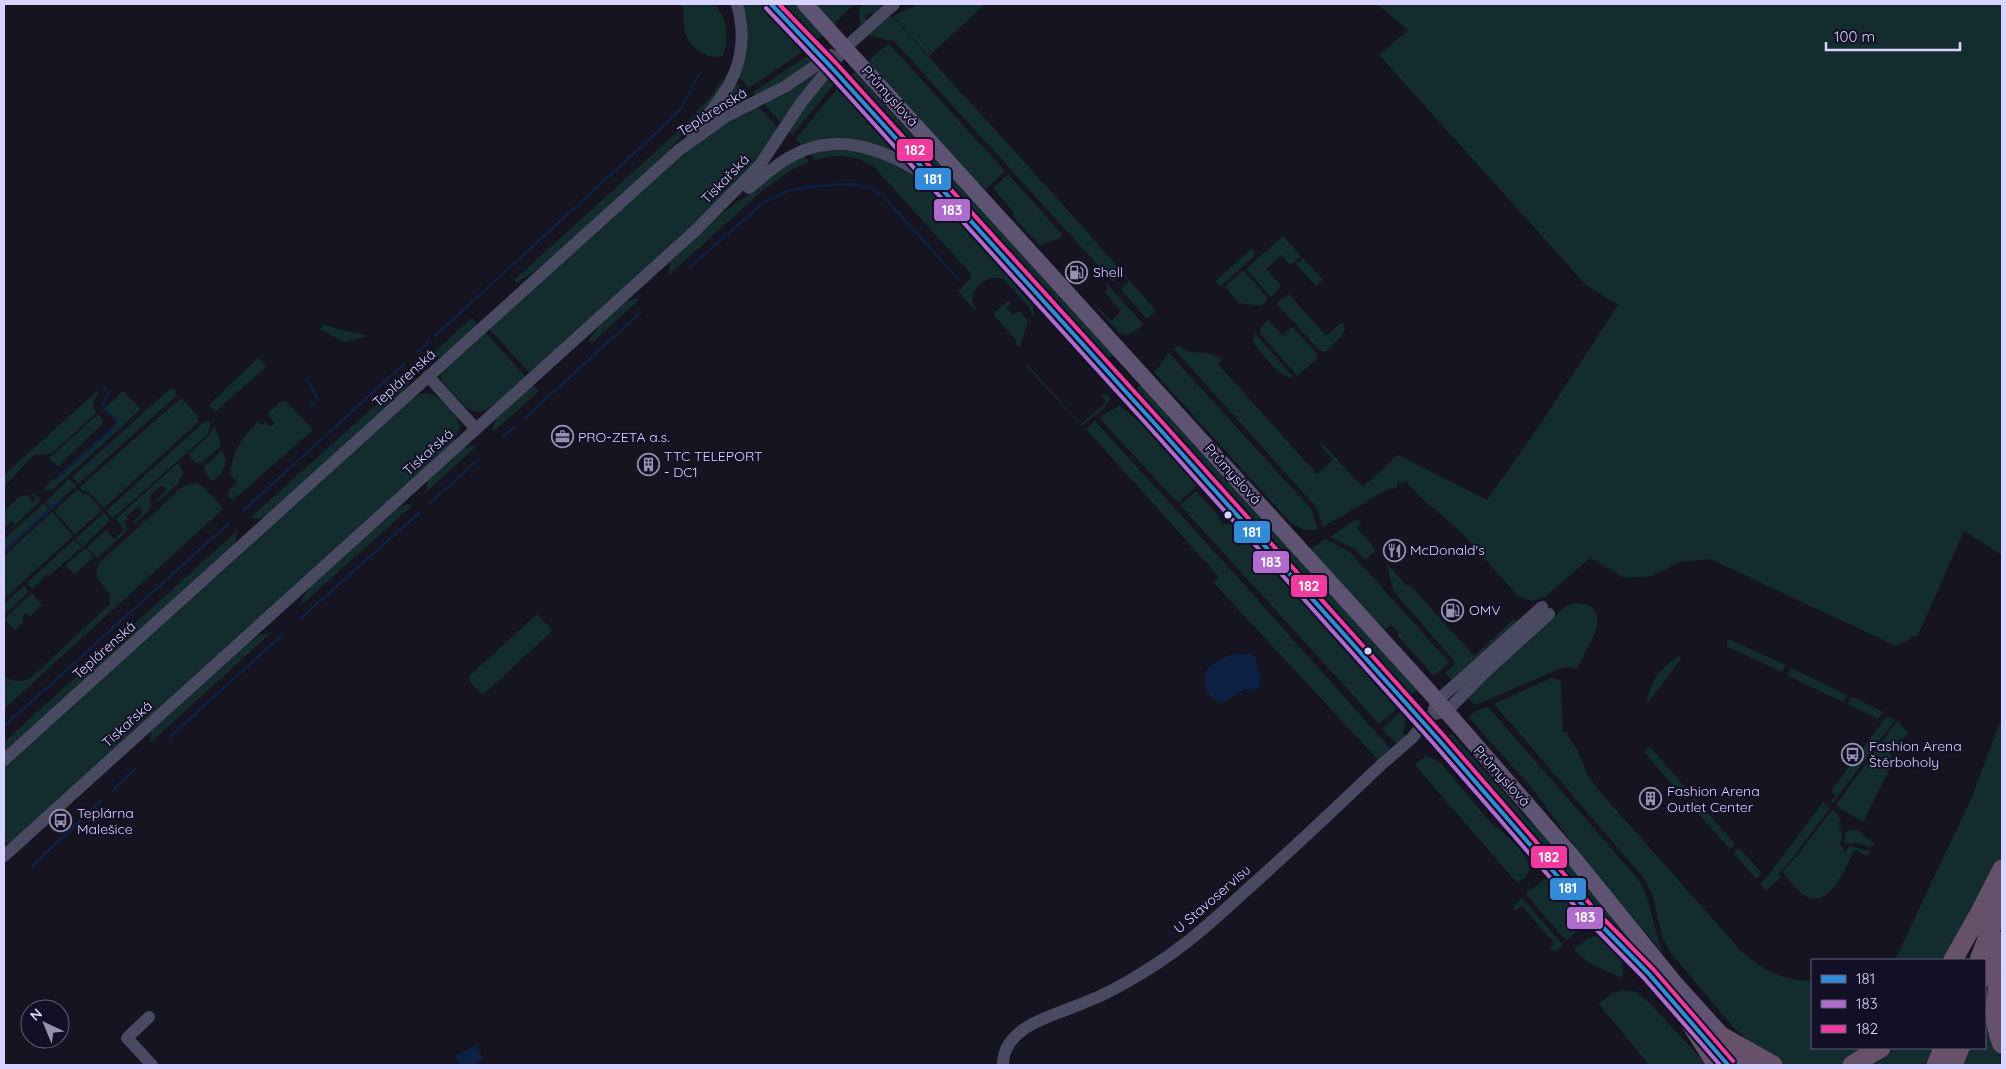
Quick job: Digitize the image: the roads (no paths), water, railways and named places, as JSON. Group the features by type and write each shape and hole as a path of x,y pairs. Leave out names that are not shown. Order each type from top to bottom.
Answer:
{"highway":[{"path":"1954,959 1980,914 2002,869"},
{"path":"1979,959 2002,900"},
{"path":"1986,983 2002,941"},
{"path":"2002,966 1996,1008 1998,1030 2002,1044"},
{"path":"1688,1018 1717,1065"},
{"path":"1723,1038 1774,1065"},
{"path":"1852,1065 1879,1049"},
{"path":"1936,1065 1943,1049"},
{"path":"1953,1065 1960,1049"}],"main road":[{"name":"Průmyslová","path":"771,4 1435,713 1572,856 1652,956 1749,1065"},
{"name":"Průmyslová","path":"805,4 1277,522 1435,713 1592,917 1649,974 1728,1065"}],"street":[{"path":"680,150 717,106 731,83 737,67 741,39 737,4"},
{"name":"Teplárenská","path":"4,760 680,150 725,117 828,63 894,4"},
{"name":"Tiskařská","path":"4,856 696,230 760,165 828,63"},
{"path":"696,230 786,159 822,145 852,145 873,149 893,156 934,180"},
{"path":"428,376 476,429"},
{"name":"U Stavoservisu","path":"1003,1065 1009,1045 1029,1025 1082,1004 1143,973 1200,932 1404,746 1435,713 1482,675 1546,610"},
{"path":"149,1017 127,1038 152,1065"}],"water":[{"path":"1237,653 1251,654 1256,659 1261,677 1259,685 1256,691 1245,689 1223,703 1214,699 1208,693 1205,676 1211,665"},
{"path":"476,1045 484,1059 472,1065 460,1065 455,1056"}],"waterway":[{"path":"435,336 667,123 681,108 700,73"},
{"path":"689,268 766,201 788,191 814,186 853,184 870,188 883,196 959,280"},
{"path":"525,418 641,312"},
{"path":"417,352 428,342"},
{"path":"244,510 404,364"},
{"path":"307,378 317,399 311,407"},
{"path":"103,386 108,393 103,404"},
{"path":"56,479 116,425 116,420 105,409"},
{"path":"504,436 516,426"},
{"path":"430,503 479,459"},
{"path":"4,551 61,499"},
{"path":"301,618 420,512"},
{"path":"18,714 228,524"},
{"path":"170,737 283,634"},
{"path":"4,726 16,715"},
{"path":"112,791 136,768"},
{"path":"32,866 101,801"}],"place":[{"name":"Shell","path":"1077,272"},
{"name":"PRO-ZETA a.s.","path":"562,437"},
{"name":"TTC TELEPORT - DC1","path":"648,464"},
{"name":"McDonald's","path":"1394,550"},
{"name":"OMV","path":"1453,610"},
{"name":"Fashion Arena Štěrboholy","path":"1853,754"},
{"name":"Fashion Arena Outlet Center","path":"1651,799"},
{"name":"Teplárna Malešice","path":"61,821"}]}
